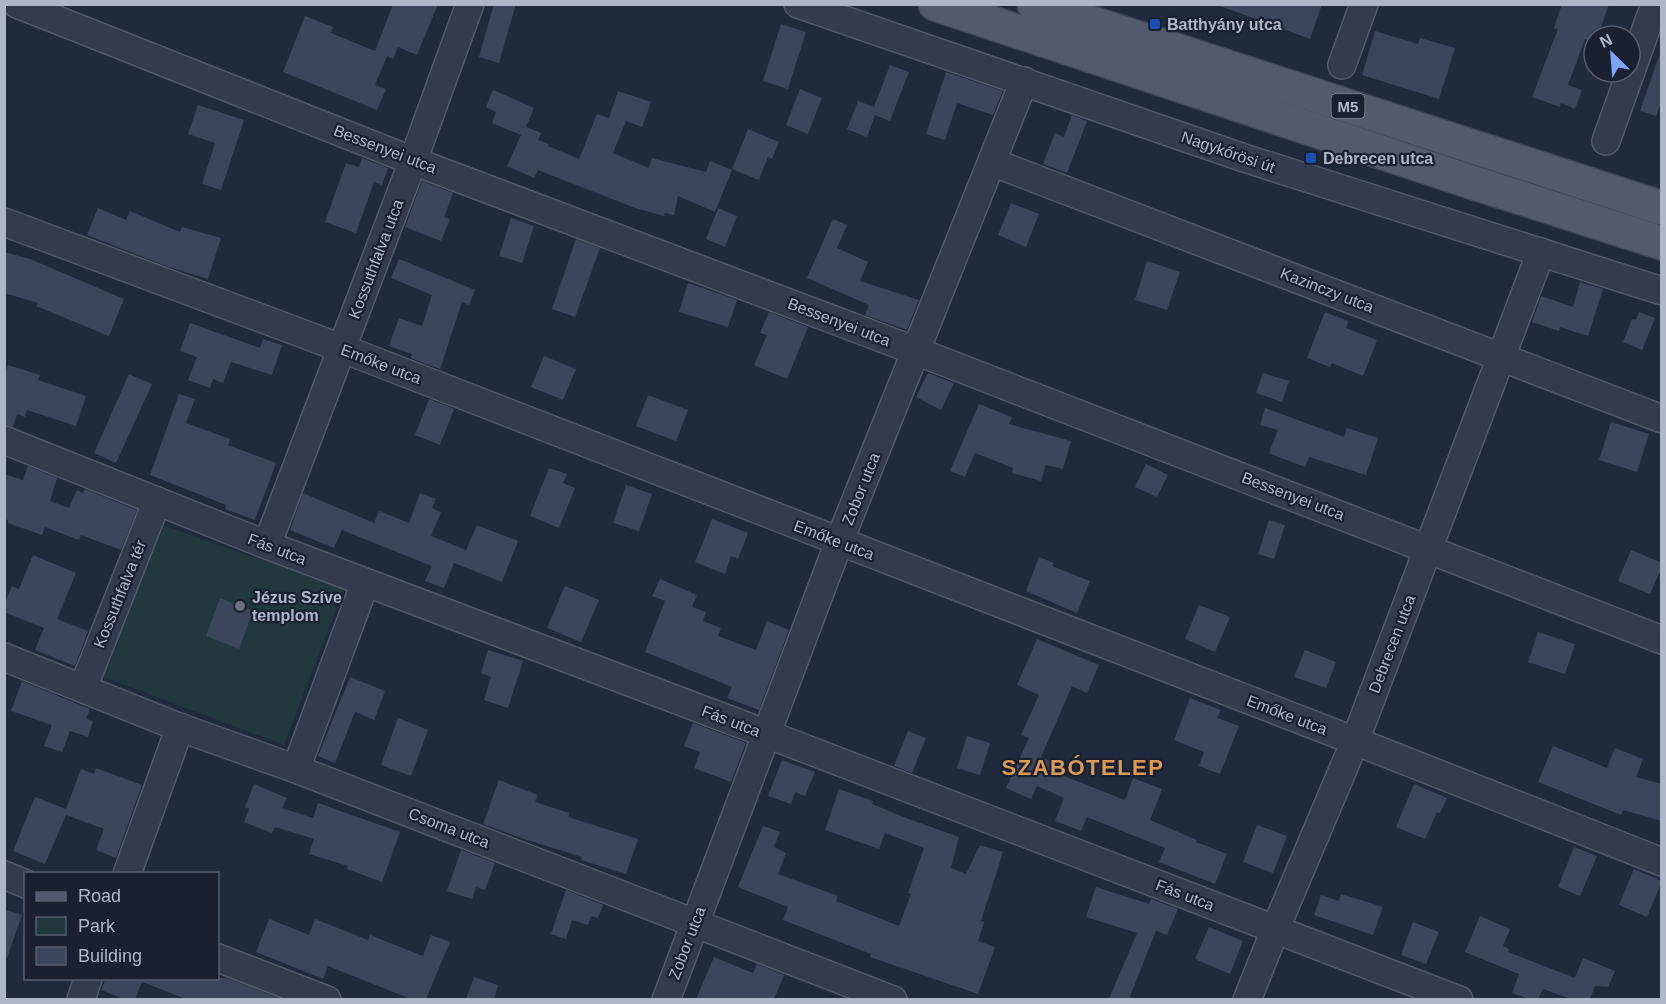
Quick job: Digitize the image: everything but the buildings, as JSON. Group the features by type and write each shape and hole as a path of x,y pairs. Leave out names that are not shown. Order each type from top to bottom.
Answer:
{"main road":[{"name":"M5","path":"934,4 1468,182 1662,243"},
{"name":"M5","path":"1034,4 1662,208"}],"street":[{"name":"Bessenyei utca","path":"17,4 413,161 916,351 1662,640"},
{"name":"Kossuthfalva utca","path":"267,545 470,4"},
{"name":"Nagykőrösi út","path":"798,4 1244,158 1662,291"},
{"path":"1342,65 1364,4"},
{"path":"1606,141 1655,4"},
{"name":"Zobor utca","path":"666,999 839,542 1024,81"},
{"name":"Kazinczy utca","path":"992,162 1662,419"},
{"name":"Emőke utca","path":"4,222 341,348 1662,862"},
{"name":"Debrecen utca","path":"1247,999 1355,741 1541,252"},
{"name":"Fás utca","path":"4,440 365,583 768,734 1459,999"},
{"name":"Kossuthfalva tér","path":"83,688 158,501"},
{"path":"296,769 365,583"},
{"name":"Csoma utca","path":"4,657 180,728 296,769 893,999"},
{"path":"127,872 180,728"},
{"path":"4,875 24,883"},
{"path":"219,958 327,999"},
{"path":"81,999 87,980"}],"green space":[{"path":"162,525 344,589 284,745 104,677"}],"place":[{"name":"Batthyány utca","path":"1155,24"},
{"name":"Debrecen utca","path":"1311,158"},
{"name":"Jézus Szíve templom","path":"240,606"}],"district":[{"name":"SZABÓTELEP","path":"1083,767"}]}
